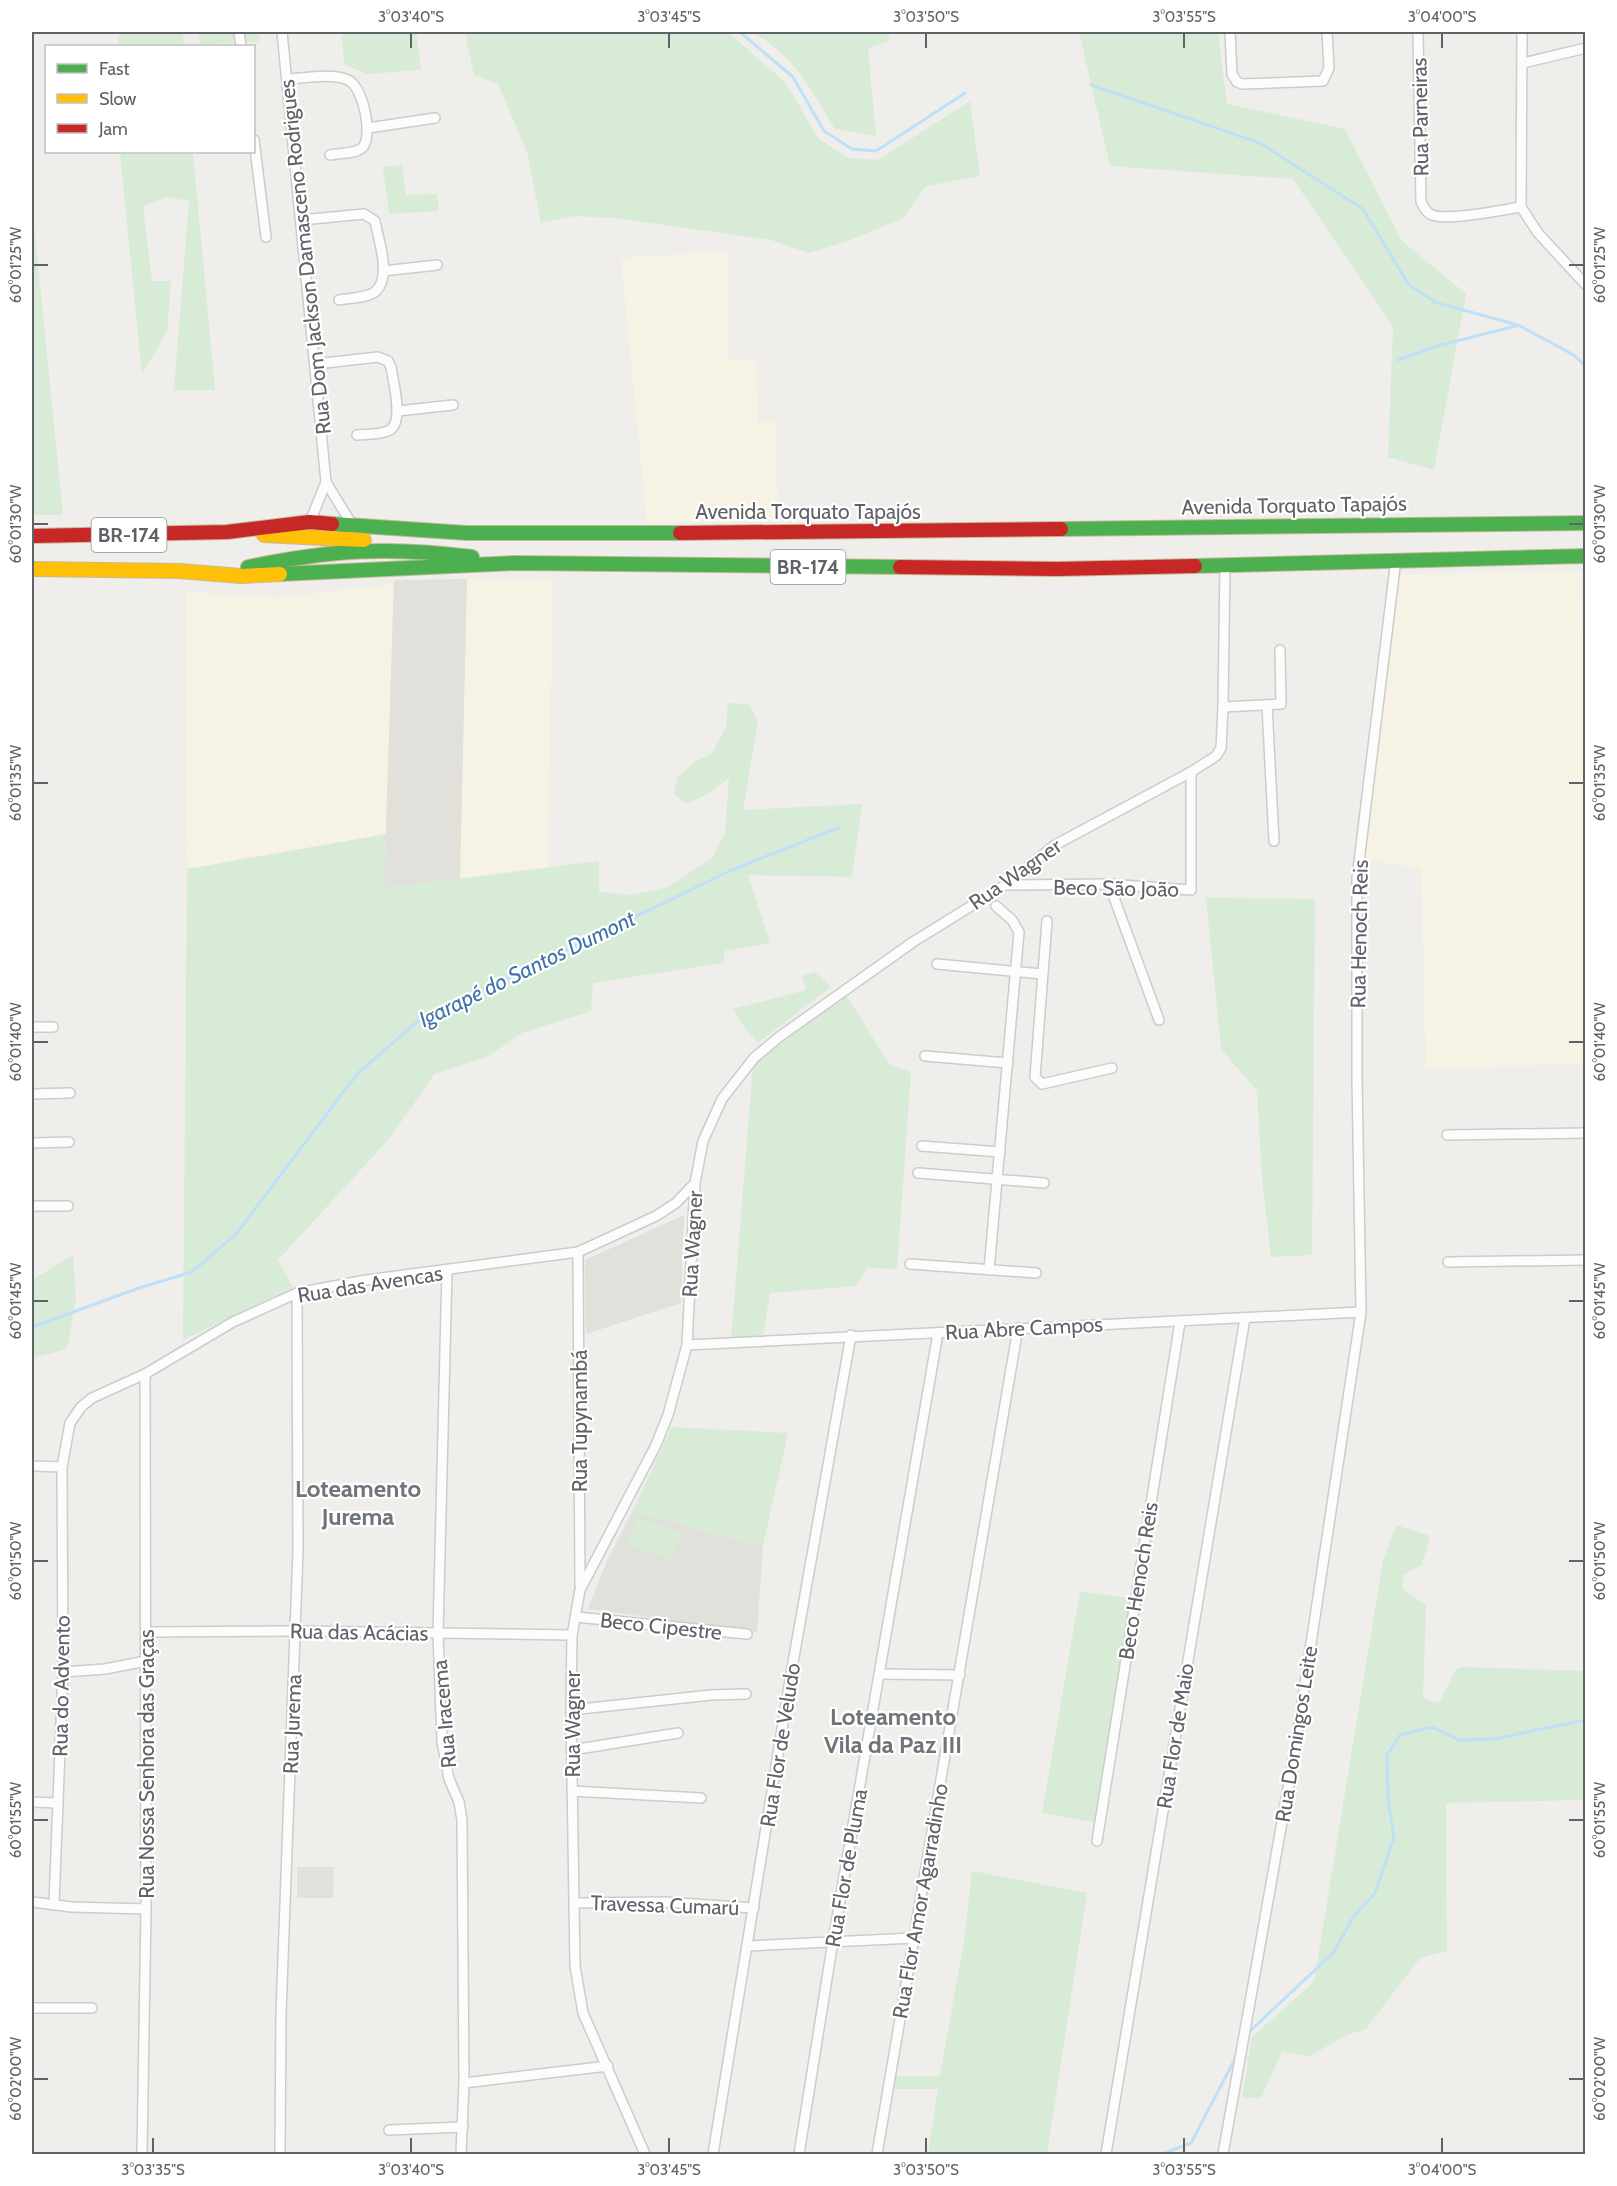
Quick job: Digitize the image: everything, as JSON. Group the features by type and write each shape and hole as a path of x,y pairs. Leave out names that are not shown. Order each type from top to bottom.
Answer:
{"highway":[{"name":"Avenida Torquato Tapajós","path":"32,536 227,532 310,522 351,523 467,533 744,533 1586,523"},
{"path":"227,532 382,541 467,533"},
{"path":"211,573 337,551 363,550 429,551 515,563"},
{"name":"BR-174","path":"32,569 211,573 241,576 515,563 1057,569 1586,556"}],"street":[{"name":"Rua Dom Jackson Damasceno Rodrigues","path":"282,32 326,482 351,523"},
{"path":"1230,32 1232,74 1237,82 1242,84 1323,81 1327,76 1328,32"},
{"name":"Rua Parneiras","path":"1418,32 1421,202 1425,211 1433,216 1448,216 1521,207"},
{"path":"1522,32 1521,207 1538,233 1586,285"},
{"path":"1523,63 1586,48"},
{"path":"288,79 316,78 351,81 361,96 368,128 362,148 330,154"},
{"path":"368,128 435,118"},
{"path":"255,150 266,237"},
{"path":"302,220 340,215 369,216 375,221 384,271 376,291 339,300"},
{"path":"384,271 436,265"},
{"path":"316,364 383,358 391,367 398,411 396,424 391,430 357,435"},
{"path":"398,411 453,405"},
{"name":"Rua Dom Jackson Damasceno Rodrigues","path":"310,522 326,482"},
{"name":"Rua Henoch Reis","path":"1361,1312 1357,1101 1357,878 1396,559"},
{"name":"Rua Wagner","path":"645,2154 583,2013 578,1993 570,1710 572,1635 580,1590 656,1445 668,1415 687,1345 695,1184 703,1141 722,1099 754,1058 854,982 1005,885 1055,845 1191,772 1209,761 1221,748 1225,564"},
{"path":"1223,707 1281,704 1280,650"},
{"path":"1267,705 1274,841"},
{"name":"Beco São João","path":"1005,885 1109,884 1191,890 1191,772"},
{"path":"1109,884 1159,1020"},
{"path":"989,1270 1019,932 1012,920 996,906"},
{"path":"1047,921 1035,1077 1037,1082 1042,1084 1112,1068"},
{"path":"937,964 1042,974"},
{"path":"32,1027 53,1027"},
{"path":"925,1056 1008,1063"},
{"path":"32,1094 70,1093"},
{"path":"1447,1135 1586,1133"},
{"path":"32,1143 69,1142"},
{"path":"921,1146 1000,1152"},
{"path":"918,1173 1044,1183"},
{"name":"Rua das Avencas","path":"62,1467 70,1423 81,1407 92,1398 145,1374 233,1322 297,1293 366,1280 578,1252 656,1216 676,1203 695,1184"},
{"path":"32,1206 69,1206"},
{"name":"Rua Tupynambá","path":"578,1252 580,1590"},
{"path":"1448,1262 1586,1260"},
{"path":"910,1264 1036,1273"},
{"name":"Rua Iracema","path":"447,1271 438,1633 442,1742 449,1779 459,1803 462,1820 464,2083 461,2154"},
{"name":"Rua Jurema","path":"280,2154 281,2013 298,1551 297,1293"},
{"name":"Rua Abre Campos","path":"687,1345 851,1335 938,1333 1361,1312"},
{"name":"Rua Domingos Leite","path":"1223,2154 1296,1743 1361,1312"},
{"name":"Rua Flor de Maio","path":"1106,2154 1245,1318"},
{"name":"Beco Henoch Reis","path":"1097,1841 1180,1322"},
{"name":"Rua Flor Amor Agarradinho","path":"877,2154 1018,1328"},
{"name":"Rua Flor de Pluma","path":"800,2154 833,1941 938,1333"},
{"name":"Rua Flor de Veludo","path":"714,2154 792,1668 851,1335"},
{"name":"Rua Nossa Senhora das Graças","path":"142,2154 146,1909 145,1374"},
{"path":"32,1466 62,1467"},
{"name":"Rua do Advento","path":"54,1904 63,1672 62,1467"},
{"name":"Beco Cipestre","path":"576,1617 747,1634"},
{"name":"Rua das Acácias","path":"146,1632 295,1631 572,1635"},
{"path":"63,1672 105,1669 146,1661"},
{"path":"880,1674 960,1675"},
{"path":"570,1710 746,1694"},
{"path":"572,1750 678,1733"},
{"path":"572,1791 701,1798"},
{"path":"32,1802 58,1803"},
{"path":"32,1902 146,1909"},
{"name":"Travessa Cumarú","path":"575,1903 665,1902 754,1908"},
{"path":"748,1946 914,1938"},
{"path":"32,2008 92,2008"},
{"path":"464,2083 608,2066"},
{"path":"388,2130 463,2127"}],"shaded area":[{"path":"728,251 728,359 756,359 758,422 775,422 778,521 647,522 621,258"},
{"path":"1581,571 1586,743 1585,1064 1426,1068 1421,869 1365,859 1399,575"},
{"path":"467,579 553,580 547,868 460,879"},
{"path":"467,579 460,879 384,888 394,580"},
{"path":"394,584 386,834 187,869 186,592 277,598"},
{"path":"684,1215 681,1303 586,1334 585,1260"},
{"path":"632,1512 763,1546 757,1632 588,1609 607,1561"},
{"path":"297,1867 334,1867 333,1898 297,1898"}],"green space":[{"path":"119,32 183,32 184,45 118,45"},
{"path":"198,32 259,32 260,41 200,45"},
{"path":"342,32 416,32 421,70 367,74 344,64"},
{"path":"465,32 729,33 786,83 818,138 849,158 878,160 970,101 980,176 926,186 903,218 848,241 809,253 771,240 614,218 575,216 541,223 527,152 498,84 474,75"},
{"path":"751,32 888,32 889,41 868,48 876,136 835,129 809,87 790,62 766,41"},
{"path":"1079,32 1218,32 1227,104 1345,129 1401,240 1466,294 1434,470 1388,457 1393,326 1293,179 1110,166"},
{"path":"120,153 193,153 215,390 174,390 189,201 167,197 143,206 152,281 171,281 167,332 142,374"},
{"path":"402,165 406,195 437,194 439,211 389,214 383,167"},
{"path":"32,205 63,515 32,515"},
{"path":"728,703 749,705 758,721 743,810 862,804 852,877 748,875 770,943 725,951 723,963 593,983 591,1011 522,1033 487,1057 435,1074 388,1140 278,1260 293,1287 183,1340 187,869 386,834 385,888 599,861 599,892 632,895 668,887 712,858 725,834 729,778 707,794 686,804 674,794 678,777 695,762 712,753 726,727"},
{"path":"1206,898 1315,899 1312,1255 1271,1257 1262,1178 1257,1091 1221,1049"},
{"path":"815,972 831,987 758,1043 744,1027 733,1009 806,990 802,976"},
{"path":"846,995 890,1065 911,1072 897,1269 868,1268 855,1286 770,1293 763,1335 731,1340 753,1065 772,1044"},
{"path":"73,1255 76,1299 67,1349 32,1358 32,1280"},
{"path":"672,1427 788,1433 763,1546 632,1512"},
{"path":"637,1517 682,1533 671,1560 627,1545"},
{"path":"1396,1525 1430,1536 1422,1565 1403,1575 1403,1589 1426,1605 1423,1698 1439,1703 1456,1669 1463,1667 1585,1671 1585,1800 1446,1803 1447,1951 1420,1958 1365,2030 1349,2034 1310,2056 1282,2052 1261,2098 1242,2098 1252,2037 1314,1982 1383,1561"},
{"path":"1080,1592 1133,1598 1097,1823 1042,1813"},
{"path":"972,1871 1087,1893 1047,2154 928,2154 938,2089 888,2089 890,2076 940,2076 964,1941"}],"waterway":[{"path":"740,32 793,77 824,131 852,149 876,151 965,93"},
{"path":"1091,85 1260,143 1363,209 1409,285 1437,303 1518,325 1574,355 1586,367"},
{"name":"Igarapé do Santos Dumont","path":"1398,360 1437,346 1516,326"},
{"name":"Igarapé do Santos Dumont","path":"32,1327 139,1288 192,1272 236,1234 357,1074 417,1022 734,869 838,828"},
{"path":"1248,2033 1333,1953 1354,1916 1375,1893 1394,1837 1388,1799 1387,1755 1400,1735 1432,1727 1459,1740 1494,1739 1586,1720"},
{"path":"1162,2154 1191,2143 1237,2055"}],"traffic: fast":[{"path":"1061,529 1586,523"},
{"path":"332,524 467,533 680,533"},
{"path":"248,567 333,553 386,551 472,557"},
{"path":"1195,566 1586,556"},
{"path":"280,574 515,563 900,567"}],"traffic: slow":[{"path":"264,535 364,540"},
{"path":"32,569 179,571 241,576 280,574"}],"traffic: jam":[{"path":"32,536 227,532 310,522 332,524"},
{"path":"680,533 1061,529"},
{"path":"900,567 1057,569 1195,566"}],"district":[{"name":"Loteamento Jurema","path":"358,1502"},
{"name":"Loteamento Vila da Paz III","path":"893,1730"}]}
